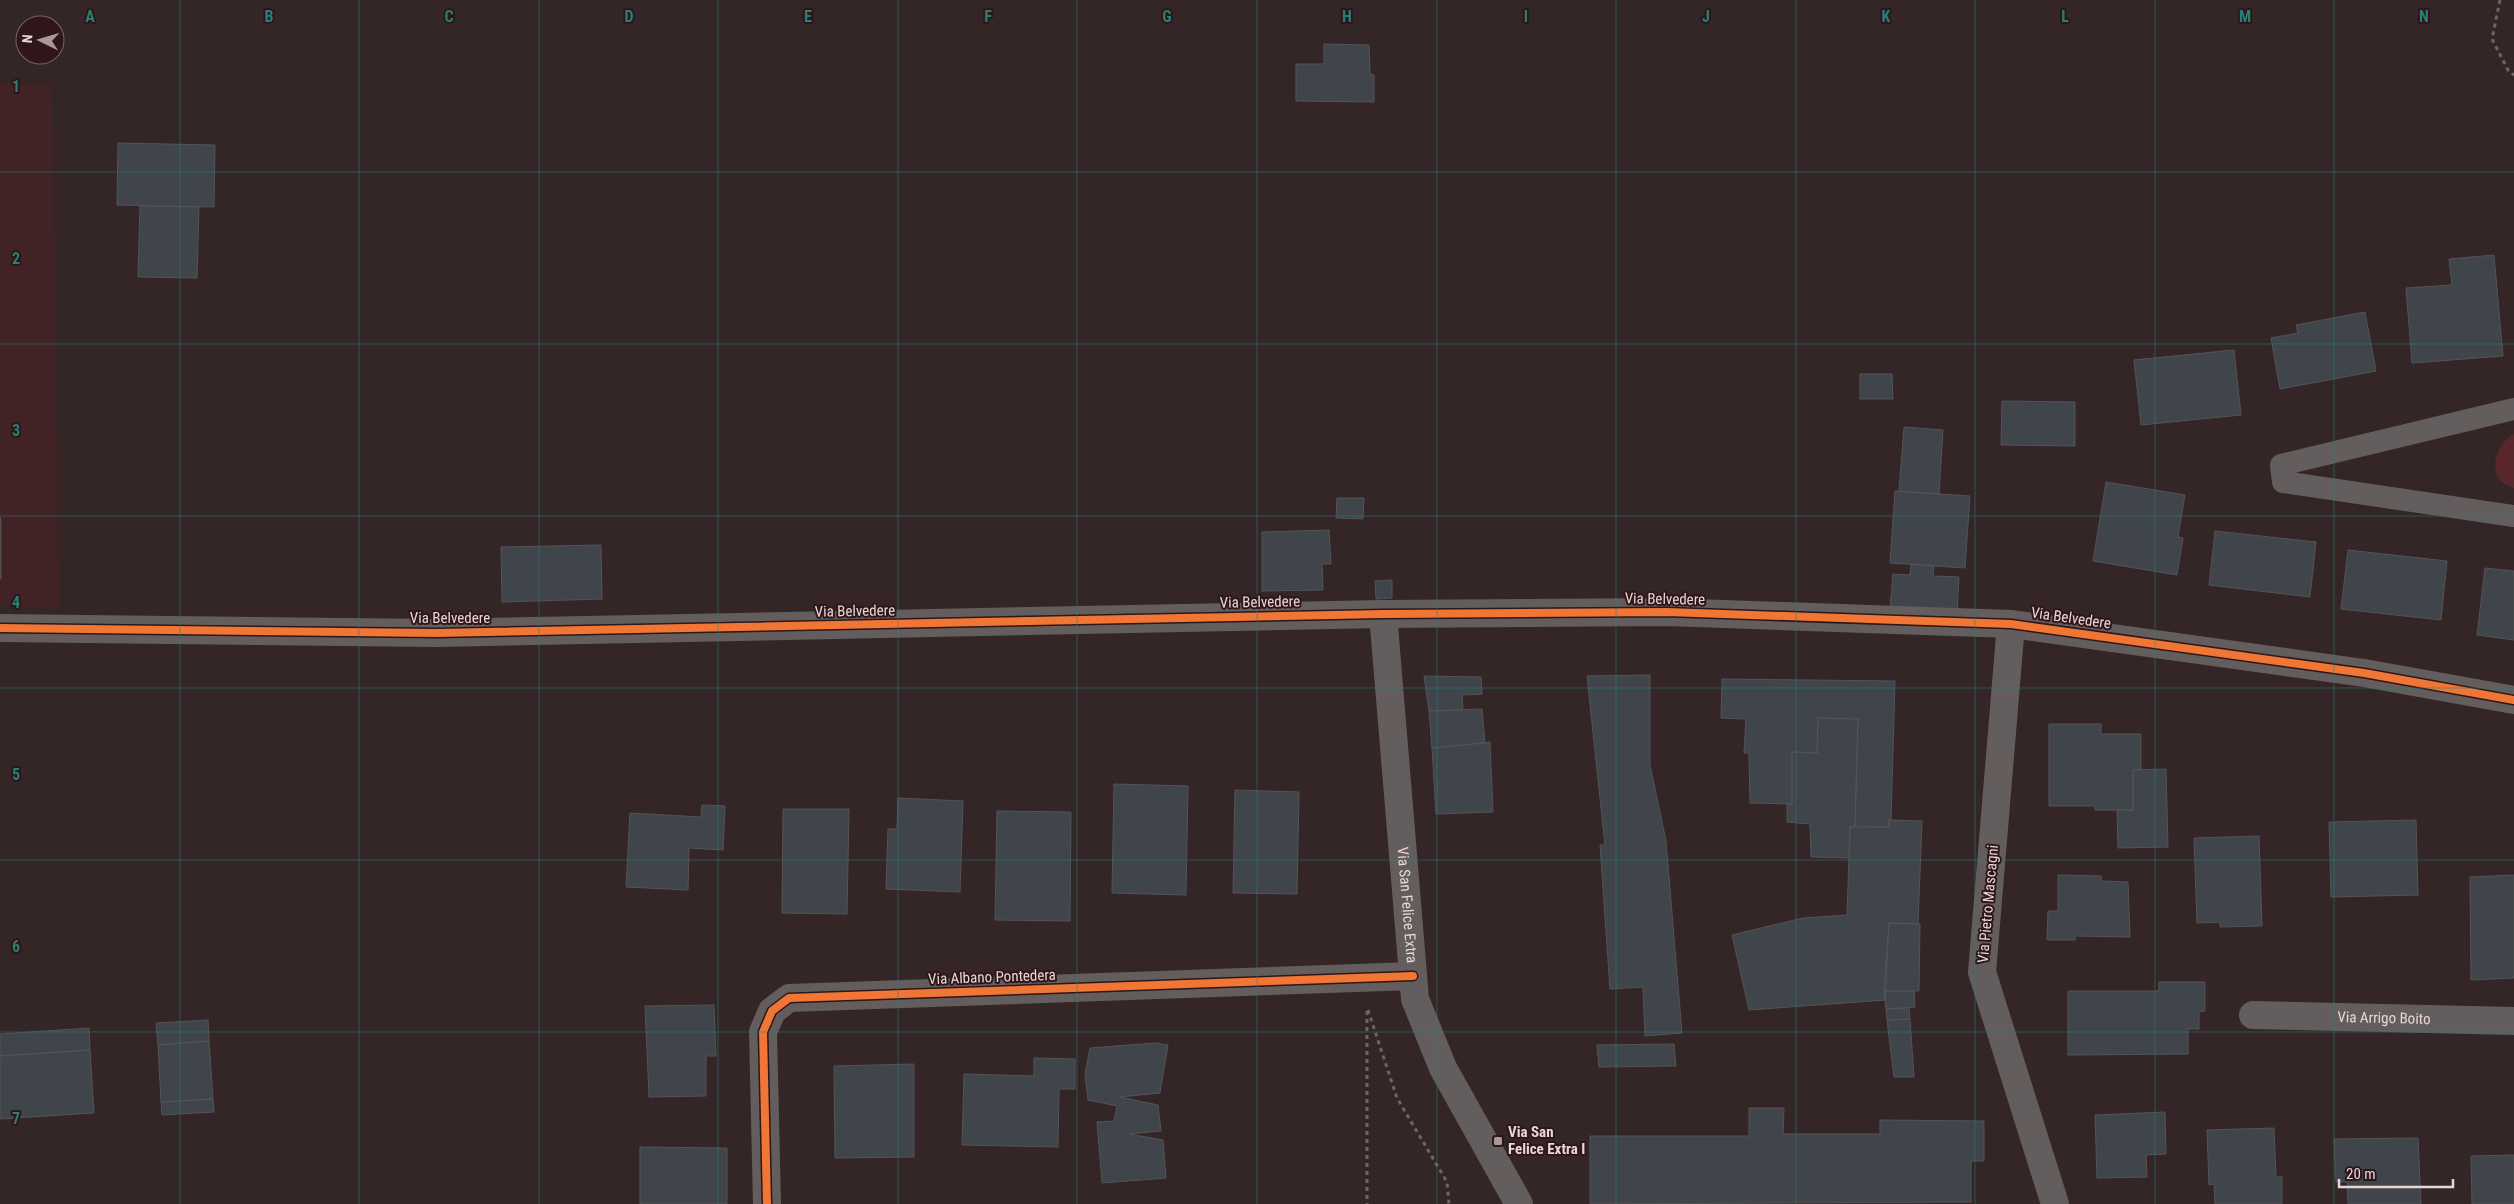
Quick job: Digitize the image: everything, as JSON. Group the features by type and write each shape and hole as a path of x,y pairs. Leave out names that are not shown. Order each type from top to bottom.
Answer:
{"street":[{"name":"Via Belvedere","path":"0,628 437,633 1383,614 1666,612 2011,624 2364,673 2514,700"},
{"name":"Via San Felice Extra","path":"1383,614 1415,999 1443,1068 1519,1204"},
{"name":"Via Pietro Mascagni","path":"2011,624 1982,972 2056,1204"},
{"name":"Via Albano Pontedera","path":"767,1204 763,1032 772,1011 789,998 1413,976"},
{"name":"Via Arrigo Boito","path":"2253,1015 2514,1021"}],"lane":[{"path":"2514,409 2281,465 2283,482 2514,516"}],"path":[{"path":"2500,0 2492,39 2509,72 2514,75"},
{"path":"1367,1204 1367,1006 1397,1098 1447,1182 1449,1204"}],"shaded area":[{"path":"0,84 52,85 59,608 0,606"},
{"path":"2514,434 2514,488 2505,484 2499,478 2495,462 2501,446"}],"building":[{"path":"1324,44 1369,45 1370,74 1374,75 1374,102 1296,101 1296,64 1324,64"},
{"path":"118,143 215,145 214,207 117,205"},
{"path":"140,206 199,207 197,278 138,277"},
{"path":"2494,255 2503,356 2412,363 2406,288 2452,285 2449,259"},
{"path":"2365,312 2376,371 2280,389 2271,338 2298,333 2296,325"},
{"path":"2234,350 2241,415 2141,425 2134,360"},
{"path":"1860,374 1892,374 1893,399 1860,399"},
{"path":"2002,401 2075,402 2075,446 2001,445"},
{"path":"1904,427 1943,430 1939,494 1899,491"},
{"path":"2106,482 2185,495 2178,537 2183,538 2177,575 2093,561"},
{"path":"1895,491 1970,496 1965,568 1890,563"},
{"path":"1337,498 1364,498 1363,519 1336,518"},
{"path":"0,517 1,522 1,579 0,579"},
{"path":"1329,530 1331,564 1322,564 1323,590 1262,591 1262,532"},
{"path":"2215,531 2316,542 2310,597 2209,585"},
{"path":"601,545 602,599 502,602 501,547"},
{"path":"2348,550 2447,561 2441,620 2341,609"},
{"path":"1911,564 1934,566 1933,576 1959,577 1957,613 1890,608 1893,574 1910,575"},
{"path":"2485,568 2514,571 2514,640 2477,635"},
{"path":"1392,580 1392,598 1376,599 1375,581"},
{"path":"1650,675 1650,765 1666,841 1682,1033 1645,1036 1643,987 1610,989 1600,845 1605,845 1587,676"},
{"path":"1424,676 1481,677 1482,694 1462,695 1463,710 1429,711"},
{"path":"1722,679 1895,681 1891,820 1889,820 1889,827 1855,826 1858,719 1818,718 1817,753 1792,752 1792,804 1750,803 1749,753 1744,753 1746,719 1721,718"},
{"path":"1482,709 1485,743 1432,748 1429,711"},
{"path":"1818,718 1858,719 1855,826 1850,827 1849,858 1811,857 1810,824 1787,822 1787,804 1792,804 1792,752 1817,753"},
{"path":"2049,724 2101,724 2101,734 2141,734 2141,769 2133,770 2133,810 2095,810 2095,806 2049,806"},
{"path":"1490,742 1493,812 1436,814 1432,748"},
{"path":"2166,769 2168,847 2118,848 2117,810 2133,810 2133,770"},
{"path":"1114,784 1188,786 1186,895 1112,893"},
{"path":"1235,790 1299,792 1297,894 1233,893"},
{"path":"898,798 963,801 960,892 886,889 888,829 897,829"},
{"path":"702,805 725,806 723,850 689,848 688,890 626,887 630,813 701,817"},
{"path":"783,809 849,809 847,914 782,913"},
{"path":"997,811 1071,812 1070,921 995,920"},
{"path":"1889,820 1922,821 1918,924 1889,923 1885,1000 1749,1010 1732,935 1803,918 1847,915 1850,827 1889,827"},
{"path":"2416,820 2418,895 2331,897 2329,822"},
{"path":"2259,836 2262,926 2220,927 2220,922 2197,923 2194,838"},
{"path":"2058,875 2101,876 2101,881 2128,882 2130,937 2075,936 2075,940 2047,940 2048,911 2058,911"},
{"path":"2514,875 2514,978 2471,980 2470,877"},
{"path":"1889,923 1920,924 1919,991 1884,991"},
{"path":"2159,982 2205,982 2205,1011 2199,1012 2199,1029 2188,1029 2188,1054 2068,1055 2068,991 2159,991"},
{"path":"1884,991 1914,991 1915,1007 1886,1009"},
{"path":"714,1005 716,1056 706,1056 706,1096 649,1097 645,1006"},
{"path":"1909,1008 1910,1019 1887,1020 1886,1009"},
{"path":"1910,1019 1914,1077 1894,1077 1887,1020"},
{"path":"208,1020 209,1041 158,1045 156,1023"},
{"path":"89,1028 90,1050 0,1056 0,1034"},
{"path":"209,1041 213,1099 161,1102 158,1045"},
{"path":"1155,1043 1168,1045 1160,1093 1120,1097 1158,1105 1161,1131 1129,1134 1163,1140 1166,1178 1102,1183 1097,1122 1114,1121 1117,1106 1088,1100 1085,1074 1090,1048"},
{"path":"1674,1044 1676,1066 1599,1067 1597,1045"},
{"path":"90,1050 94,1113 0,1119 0,1056"},
{"path":"1034,1058 1075,1059 1075,1089 1059,1089 1058,1147 962,1145 964,1074 1034,1076"},
{"path":"914,1064 914,1157 835,1158 834,1066"},
{"path":"213,1099 214,1112 162,1115 161,1102"},
{"path":"1749,1108 1784,1108 1783,1134 1880,1134 1880,1120 1984,1121 1984,1161 1971,1161 1971,1202 1590,1204 1590,1136 1749,1136"},
{"path":"2165,1112 2166,1154 2146,1155 2147,1177 2097,1178 2095,1115"},
{"path":"2274,1128 2276,1177 2282,1177 2282,1204 2215,1204 2214,1184 2209,1185 2207,1130"},
{"path":"2418,1138 2421,1204 2348,1204 2347,1182 2336,1182 2334,1139"},
{"path":"640,1147 727,1148 727,1204 640,1204"},
{"path":"2514,1155 2514,1204 2472,1204 2471,1156"}],"cycle path":[{"path":"0,628 437,633 1383,614 1667,612 2011,624 2364,673 2514,700"},
{"path":"767,1204 763,1032 772,1011 789,998 1413,976"}],"place":[{"name":"Via San Felice Extra I","path":"1498,1141"}]}
